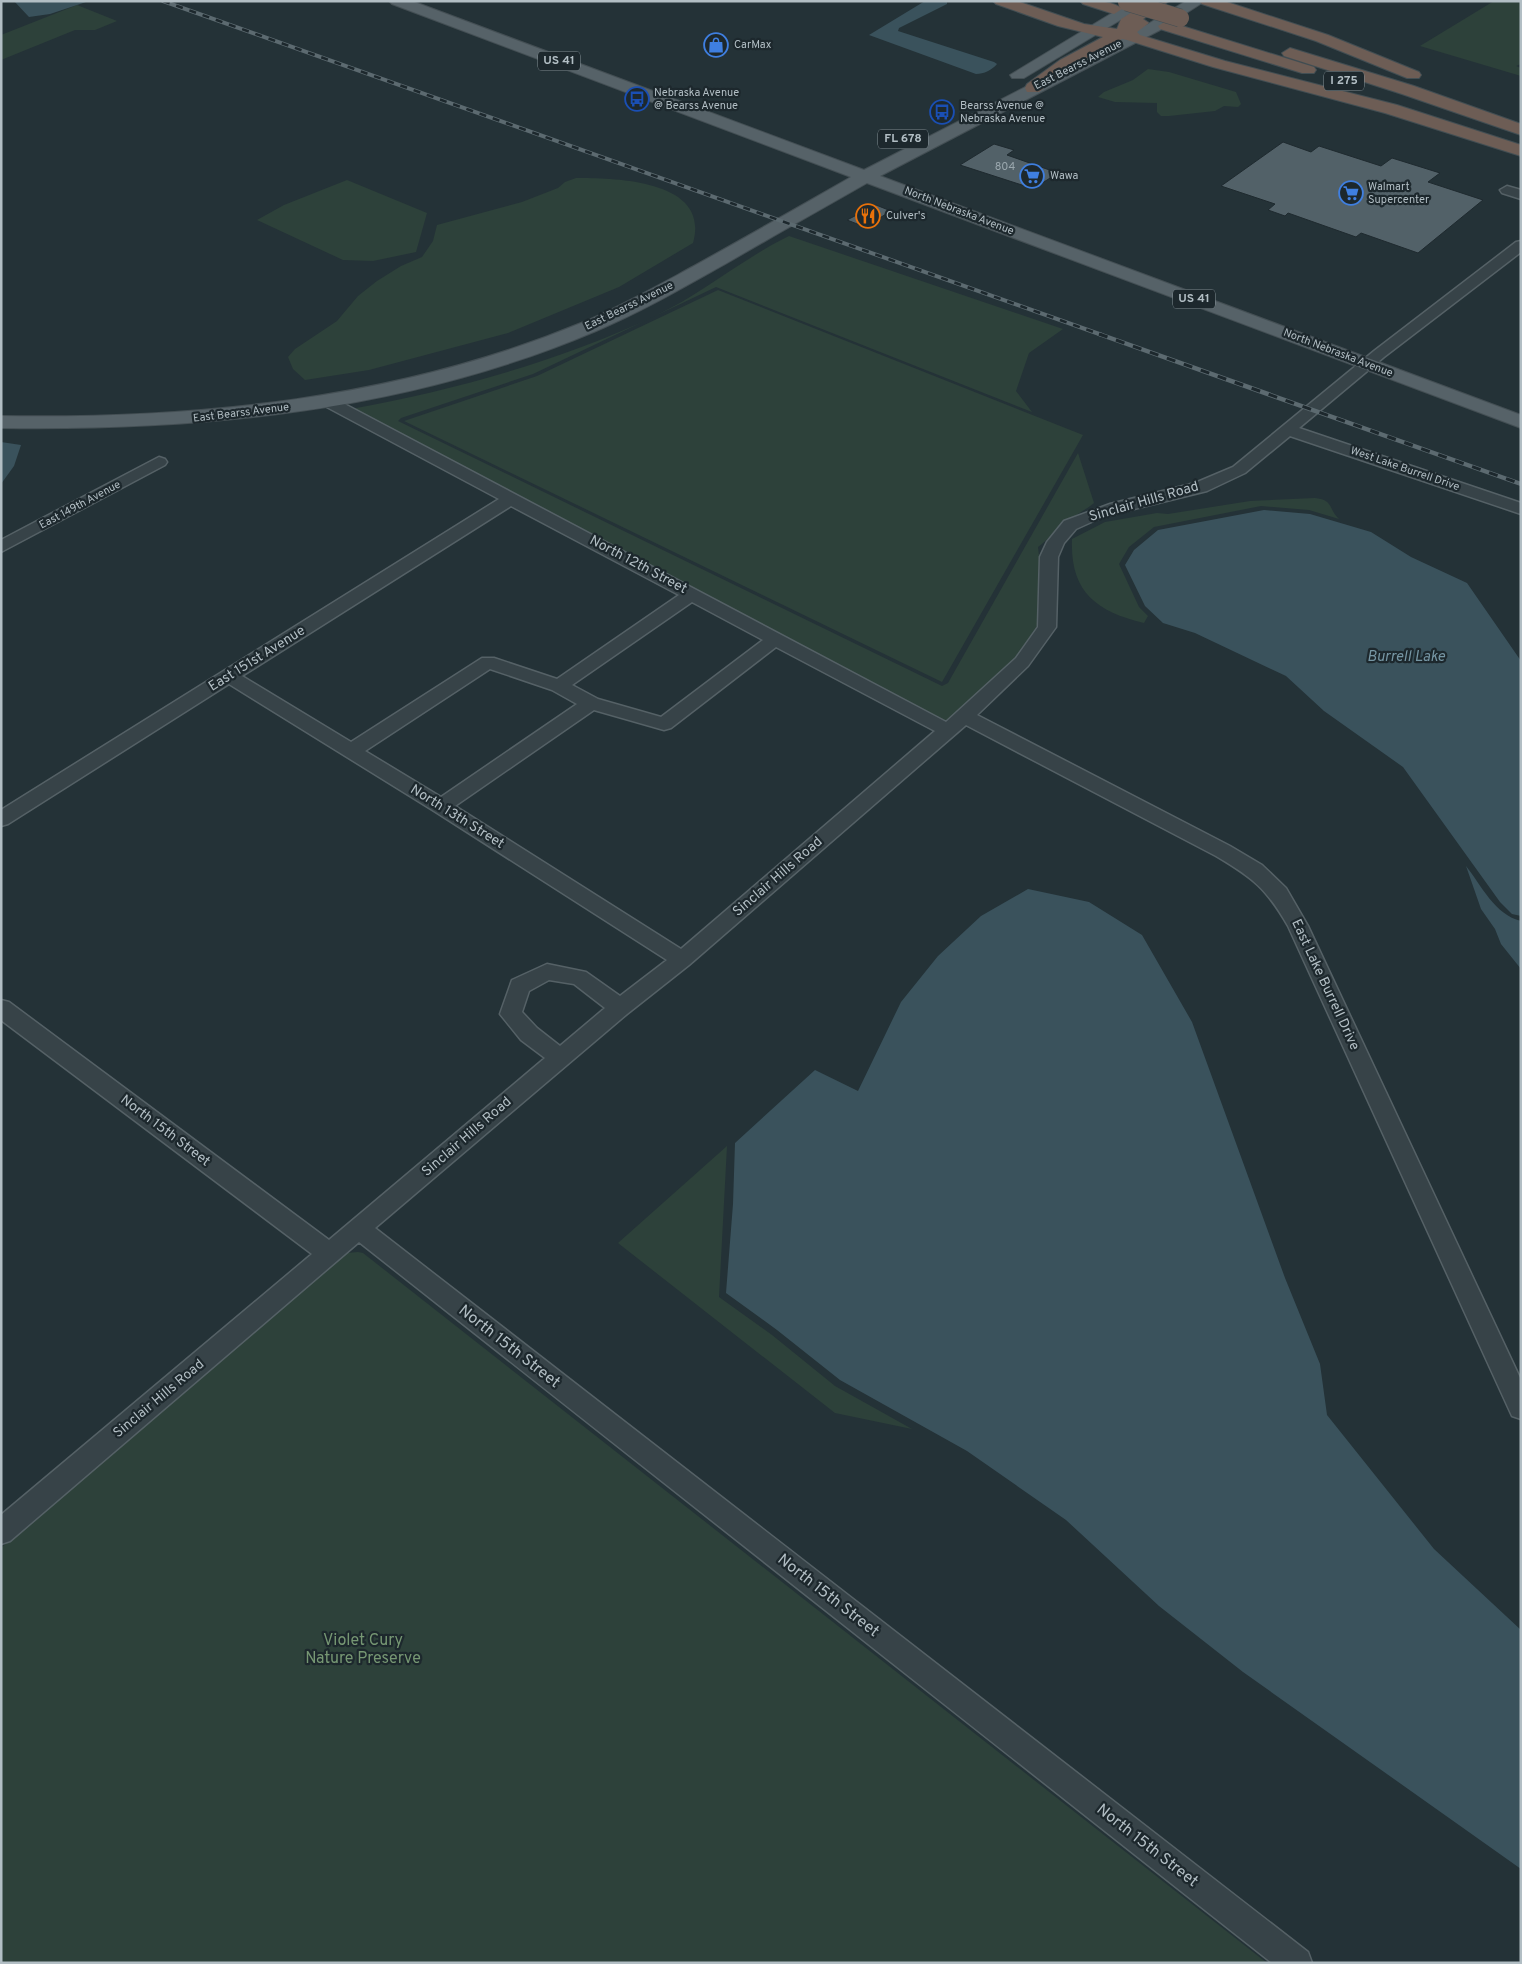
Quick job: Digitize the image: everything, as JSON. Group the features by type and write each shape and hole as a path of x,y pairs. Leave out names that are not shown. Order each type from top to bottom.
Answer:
{"highway":[{"path":"1001,1 1063,21 1096,30 1130,35 1219,64 1391,109 1521,151"},
{"name":"I 275","path":"1088,1 1121,4 1521,143"},
{"path":"1130,35 1124,28 1127,22 1161,1"},
{"path":"1033,88 1066,64 1130,35 1168,8 1174,1"},
{"path":"1207,1 1369,56 1521,121"},
{"path":"1224,1 1239,11"},
{"path":"1063,21 1074,29 1080,40"},
{"name":"I 275","path":"1173,22 1408,90 1521,130"},
{"path":"1107,51 1130,47 1162,47"}],"main road":[{"name":"North Nebraska Avenue","path":"426,1 616,76"},
{"name":"East Bearss Avenue","path":"1004,83 1144,1"},
{"name":"East Bearss Avenue","path":"1,410 130,411 233,403 313,393 387,378 466,357 551,328 619,299 866,168 1107,51 1130,35 1197,1"},
{"name":"North Nebraska Avenue","path":"409,3 1179,280 1521,422"},
{"name":"East Bearss Avenue","path":"1,422 59,424 187,420 329,402 462,372 530,350 589,327 640,303 866,168 919,130"},
{"name":"North Nebraska Avenue","path":"866,168 1082,257 1373,359 1521,407"},
{"path":"1082,257 1088,255 1103,257 1160,278 1179,280"},
{"path":"1486,409 1499,409 1521,415"}],"street":[{"path":"1507,190 1521,195"},
{"name":"Sinclair Hills Road","path":"1,1532 619,1008 682,960 994,690 1022,662 1046,627 1049,557 1056,542 1070,525 1100,512 1201,487 1239,470 1373,359 1521,245"},
{"name":"North 12th Street","path":"329,402 947,730"},
{"name":"West Lake Burrell Drive","path":"1289,430 1521,509"},
{"name":"East 149th Avenue","path":"1,547 159,462"},
{"name":"East 151st Avenue","path":"1,819 512,498"},
{"path":"559,686 692,594"},
{"path":"351,751 488,662 559,686 590,703 664,724 775,639"},
{"name":"North 13th Street","path":"230,676 441,806 682,960"},
{"path":"441,806 590,703"},
{"name":"East Lake Burrell Drive","path":"964,716 1224,851 1255,870 1279,893 1298,926 1521,1408"},
{"path":"560,1058 529,1034 511,1014 520,986 547,972 579,977 619,1008"},
{"name":"North 15th Street","path":"1,1008 330,1254"},
{"name":"North 15th Street","path":"359,1229 1297,1963"}],"green space":[{"path":"1494,1 1521,1 1521,64 1516,66 1521,68 1521,76 1420,46"},
{"path":"77,5 117,21 95,30 75,30 1,60 1,35"},
{"path":"1148,69 1169,72 1236,92 1241,104 1238,107 1224,106 1215,111 1161,116 1157,112 1157,103 1115,102 1098,97 1104,92 1133,80"},
{"path":"576,178 614,179 635,182 656,187 674,195 688,206 695,222 693,243 619,287 508,333 369,370 305,380 293,369 288,357 295,349 337,321 358,296 377,281 401,266 422,257 433,241 437,225 522,202 558,188 565,182"},
{"path":"347,180 427,213 416,252 373,261 343,260 257,220 284,205"},
{"path":"789,236 1063,329 1029,353 1016,391 1032,412 716,287 655,316"},
{"path":"718,290 1083,435 942,682 404,421 537,376"},
{"path":"655,316 533,374 401,418 398,421 942,686 948,683 1078,453 1094,503 1064,523 1038,547 1041,605 1039,624 1035,634 1013,661 945,723 351,409 429,393 506,372 582,347"},
{"path":"1315,498 1328,503 1339,519 1309,510 1261,506 1154,527 1129,547 1119,564 1139,607 1148,616 1144,623 1112,612 1099,605 1081,585 1076,572 1072,539 1105,522 1250,501"},
{"path":"727,1146 719,1297 772,1335 835,1386 912,1429 835,1413 618,1243"},
{"name":"Violet Cury Nature Preserve","path":"347,1253 363,1253 1267,1963 1,1963 1,1548"}],"water":[{"path":"14,1 89,1 50,14 29,17"},
{"path":"925,1 947,1 947,4 899,28 898,31 997,64 988,71 976,74 869,35"},
{"path":"1,442 21,445 14,466 1,484"},
{"name":"Burrell Lake","path":"1264,510 1310,514 1371,532 1411,557 1467,583 1521,661 1521,916 1512,914 1500,902 1403,767 1324,711 1286,676 1195,633 1163,623 1145,606 1125,565 1134,550 1158,530"},
{"path":"1466,866 1496,906 1512,918 1521,921 1521,969 1501,944 1495,929 1481,909"},
{"path":"1028,889 1089,902 1142,935 1192,1022 1285,1278 1320,1364 1327,1415 1434,1549 1521,1630 1521,1869 1243,1672 1159,1606 1066,1520 967,1451 840,1380 777,1330 726,1293 733,1204 735,1143 815,1070 858,1091 901,1002 938,956 981,916"}],"building":[{"name":"Walmart Supercenter","path":"1283,142 1311,152 1319,146 1381,166 1392,158 1440,173 1428,182 1483,200 1418,253 1361,233 1356,237 1288,213 1285,216 1268,210 1275,204 1221,186"},
{"path":"994,144 1014,150 1007,155 1058,173 1036,187 1031,185 1028,187 960,165"},
{"name":"Culver's","path":"876,205 891,211 865,227 847,220"}],"railway":[{"path":"163,1 1102,335"},
{"path":"1099,334 1521,484"}],"place":[{"name":"CarMax","path":"716,45"},
{"name":"Nebraska Avenue @ Bearss Avenue","path":"637,99"},
{"name":"Bearss Avenue @ Nebraska Avenue","path":"942,112"},
{"name":"Wawa","path":"1032,176"},
{"name":"Walmart Supercenter","path":"1351,193"},
{"name":"Culver's","path":"868,216"}]}
